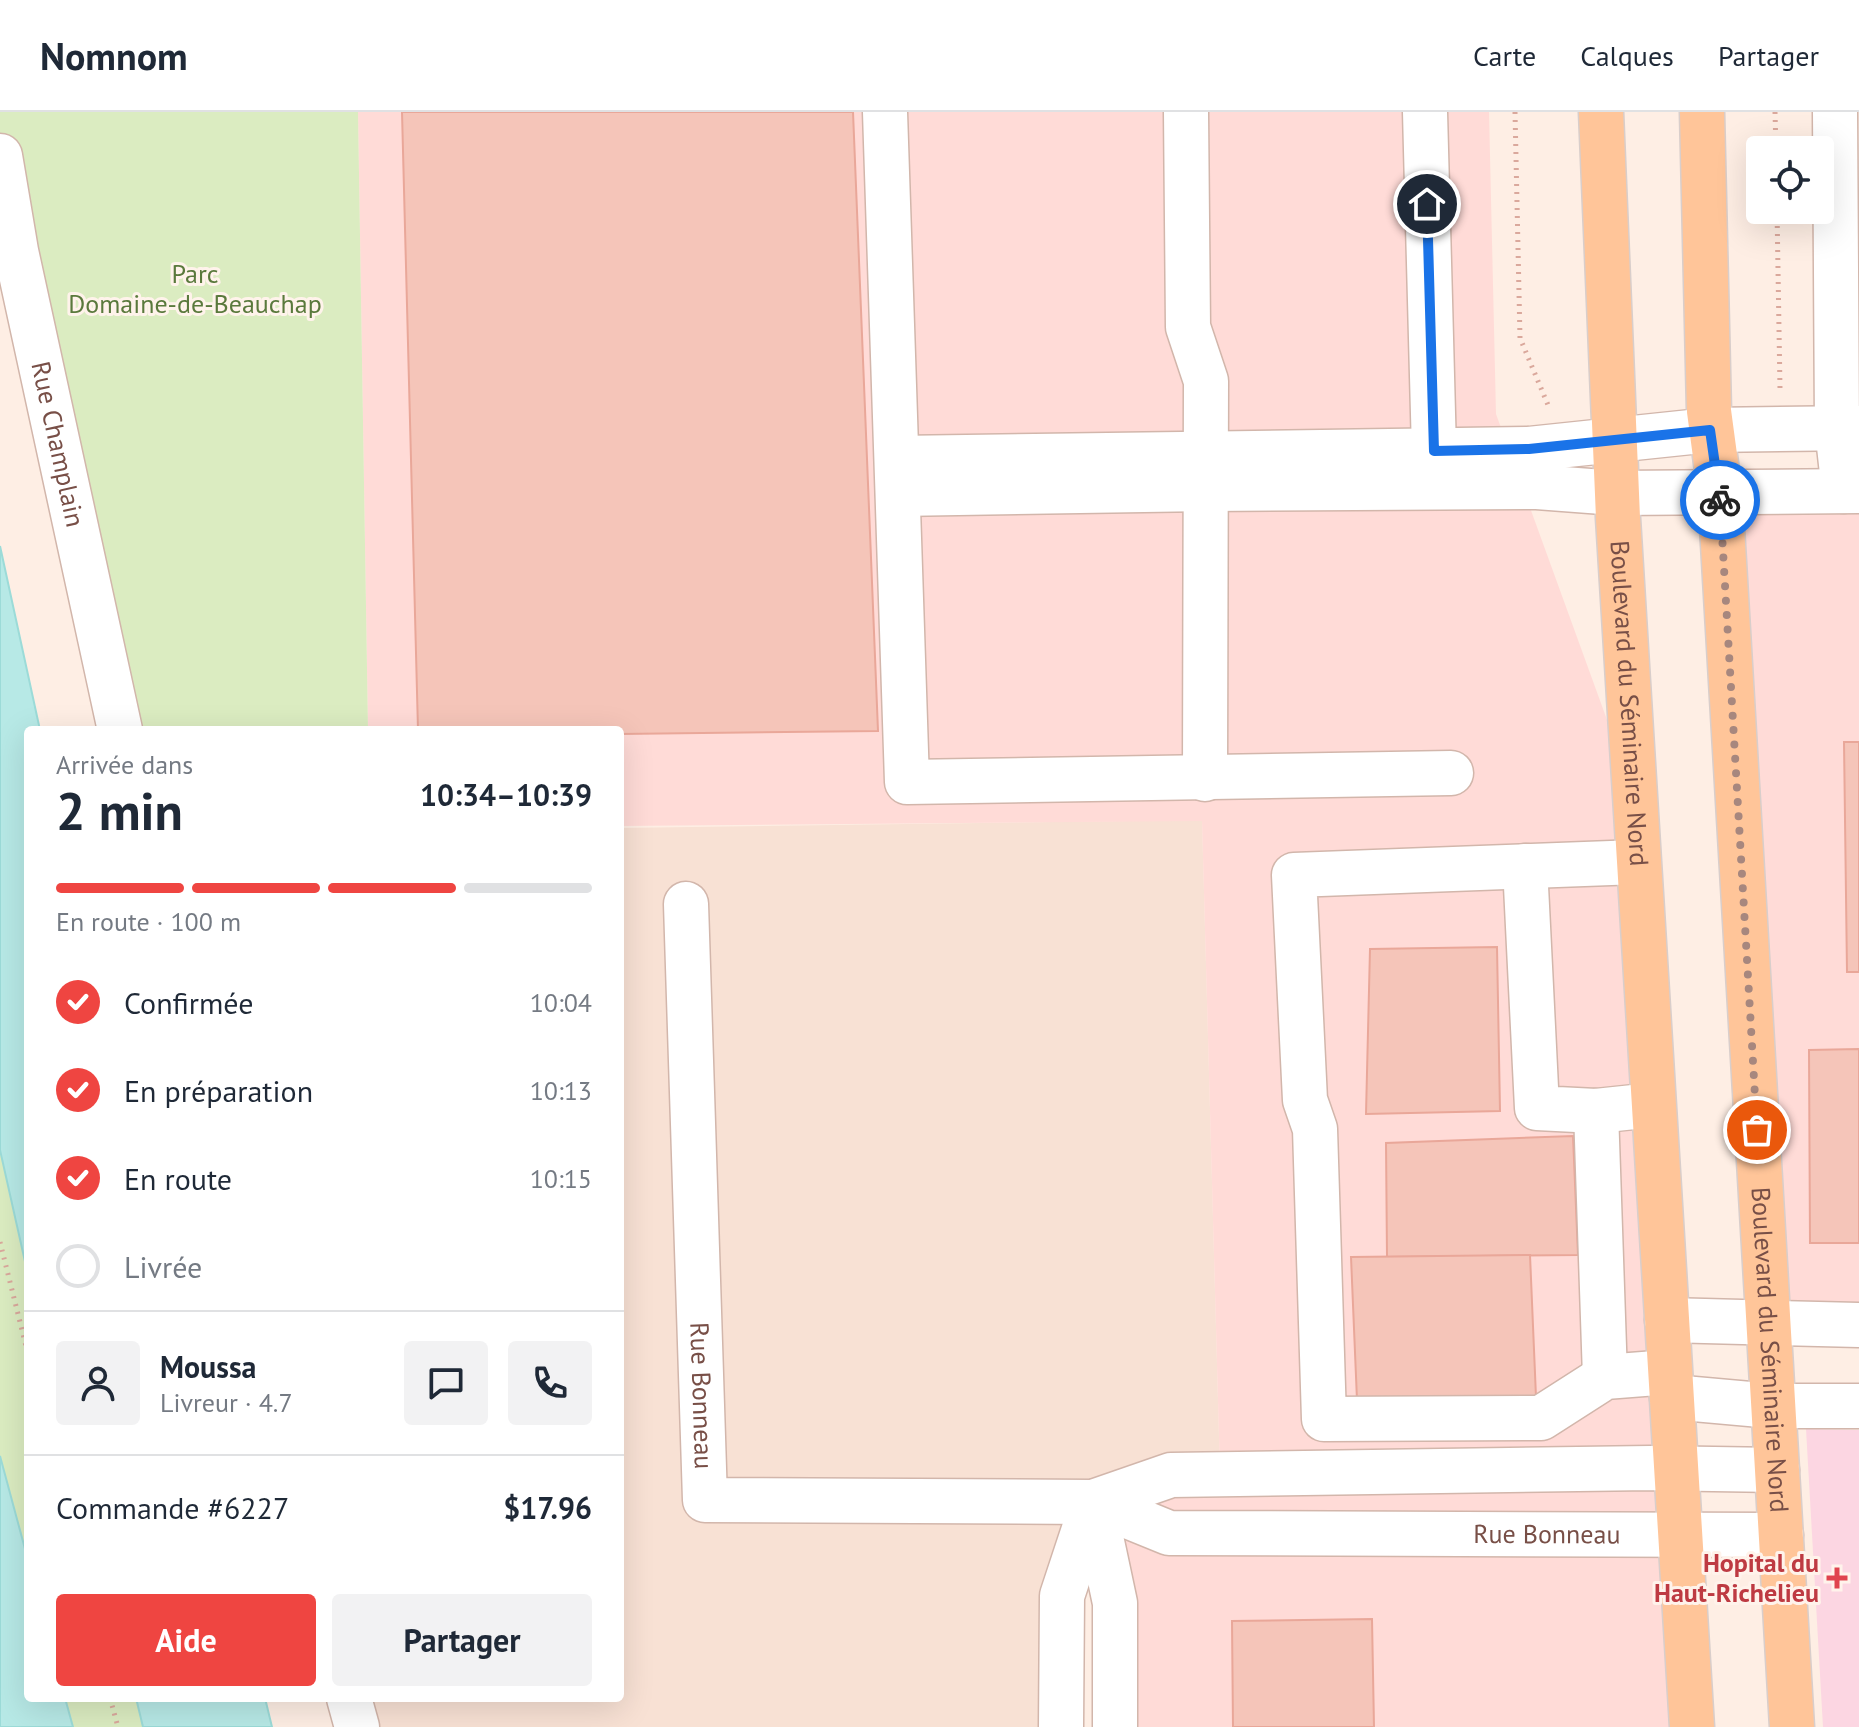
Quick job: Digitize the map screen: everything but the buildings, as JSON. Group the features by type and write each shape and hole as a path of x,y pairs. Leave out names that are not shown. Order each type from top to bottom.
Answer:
{"main road":[{"name":"Boulevard du Séminaire Nord","path":"1601,112 1616,493 1692,1727"},
{"name":"Boulevard du Séminaire Nord","path":"1702,112 1710,430 1720,493 1792,1727"}],"street":[{"path":"885,112 907,782 1451,773"},
{"path":"1186,112 1188,327 1206,381 1205,779"},
{"path":"1425,112 1434,451"},
{"path":"898,476 1207,471 1616,493 1851,491 1835,112"},
{"name":"Rue Champlain","path":"0,156 16,251 119,726"},
{"path":"1207,471 1434,451 1529,449 1710,430 1848,428"},
{"path":"1362,1533 1324,1419 1315,1129 1305,1100 1294,875 1638,862"},
{"path":"1525,866 1537,1108 1596,1111 1653,1105"},
{"name":"Rue Bonneau","path":"686,904 705,1500 1093,1502 1171,1475 1676,1468 1777,1470"},
{"path":"1596,1111 1605,1377"},
{"path":"1667,1320 1859,1325"},
{"path":"1324,1419 1541,1418 1605,1377 1670,1384 1772,1406 1859,1406"},
{"path":"1061,1727 1062,1596 1093,1502"},
{"path":"1093,1502 1115,1603 1115,1727"},
{"name":"Rue Bonneau","path":"1093,1502 1169,1533 1781,1535"},
{"path":"350,1702 357,1727"}],"path":[{"path":"1515,112 1520,338 1549,407"},
{"path":"1775,112 1776,136"},
{"path":"1777,224 1780,402"},
{"path":"0,1242 24,1338"},
{"path":"111,1702 118,1727"}],"shaded area":[{"path":"358,112 1489,112 1496,414 1635,797 1692,1727 1115,1727 1093,1502 1220,1473 1202,821 624,826 624,726 368,726"},
{"path":"1859,491 1859,1322 1769,1323 1720,493"},
{"path":"1202,820 1220,1474 1093,1502 1061,1727 354,1727 348,1702 624,1702 624,828"},
{"name":"Hopital du Haut-Richelieu","path":"1806,1429 1859,1430 1859,1727 1823,1727"}],"green space":[{"name":"Parc Domaine-de-Beauchap","path":"0,112 358,112 368,726 119,726 0,156"},
{"path":"0,1150 24,1257 24,1545 0,1456"},
{"path":"66,1702 137,1702 143,1727 73,1727"}],"water":[{"path":"0,546 39,726 24,726 24,1257 0,1150"},
{"path":"0,1456 24,1545 24,1702 66,1702 73,1727 0,1727"},
{"path":"137,1702 266,1702 272,1727 143,1727"}],"way so far":[{"path":"1720,500 1757,1130"}],"place":[{"name":"Hopital du Haut-Richelieu","path":"1837,1578"}],"route":[{"path":"1427,204 1434,451 1529,449 1710,430 1720,500"}]}
